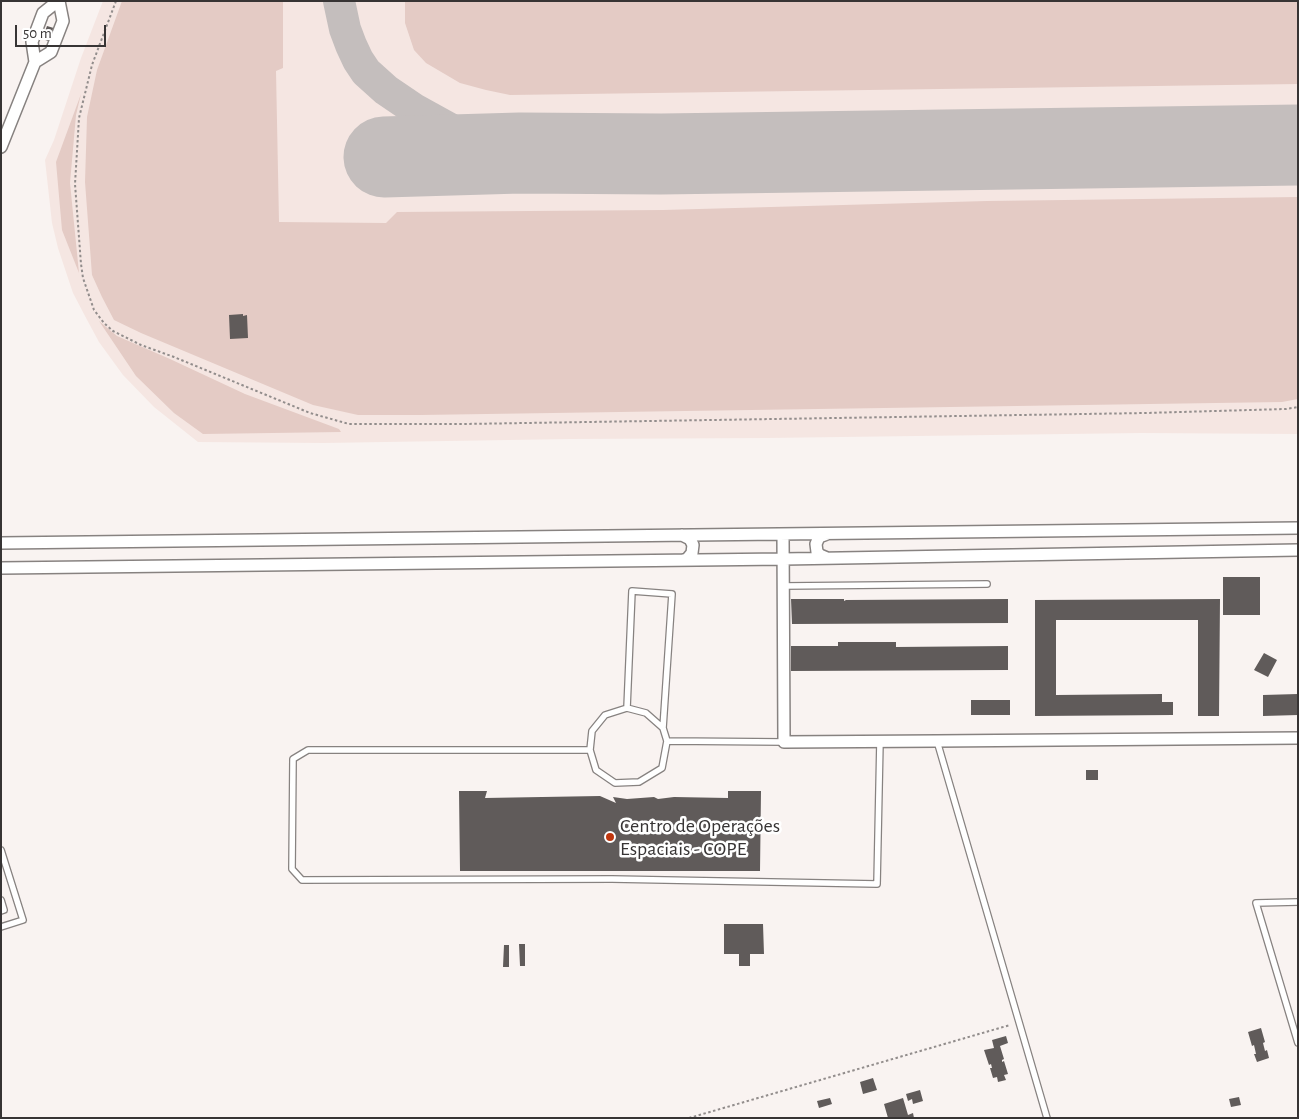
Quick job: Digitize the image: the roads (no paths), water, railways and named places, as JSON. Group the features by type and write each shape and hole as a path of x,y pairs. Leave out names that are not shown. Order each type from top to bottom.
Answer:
{"street":[{"path":"1,147 35,62 32,42 43,13 58,1 63,21 51,52 35,62"},
{"path":"2,543 1298,528"},
{"path":"783,534 784,742 1298,738"},
{"path":"826,534 819,537 816,544 817,552 827,558"},
{"path":"682,535 690,538 693,545 692,553 687,559 683,560"},
{"path":"1,568 784,559 1298,550"}],"lane":[{"path":"784,586 988,584"},
{"path":"627,708 632,591 672,594 663,728 667,741 662,768 639,782 615,783 596,770 590,750 592,731 605,715 627,708 646,713 663,728"},
{"path":"667,741 784,742"},
{"path":"590,750 308,750 293,759 292,869 302,880 612,879 877,884 880,741"},
{"path":"937,741 1047,1118"},
{"path":"1,850 23,920 1,927"},
{"path":"1,900 4,910 1,911"},
{"path":"1298,902 1256,903 1298,1044"}],"place":[{"name":"Centro de Operações Espaciais - COPE","path":"610,837"}]}
